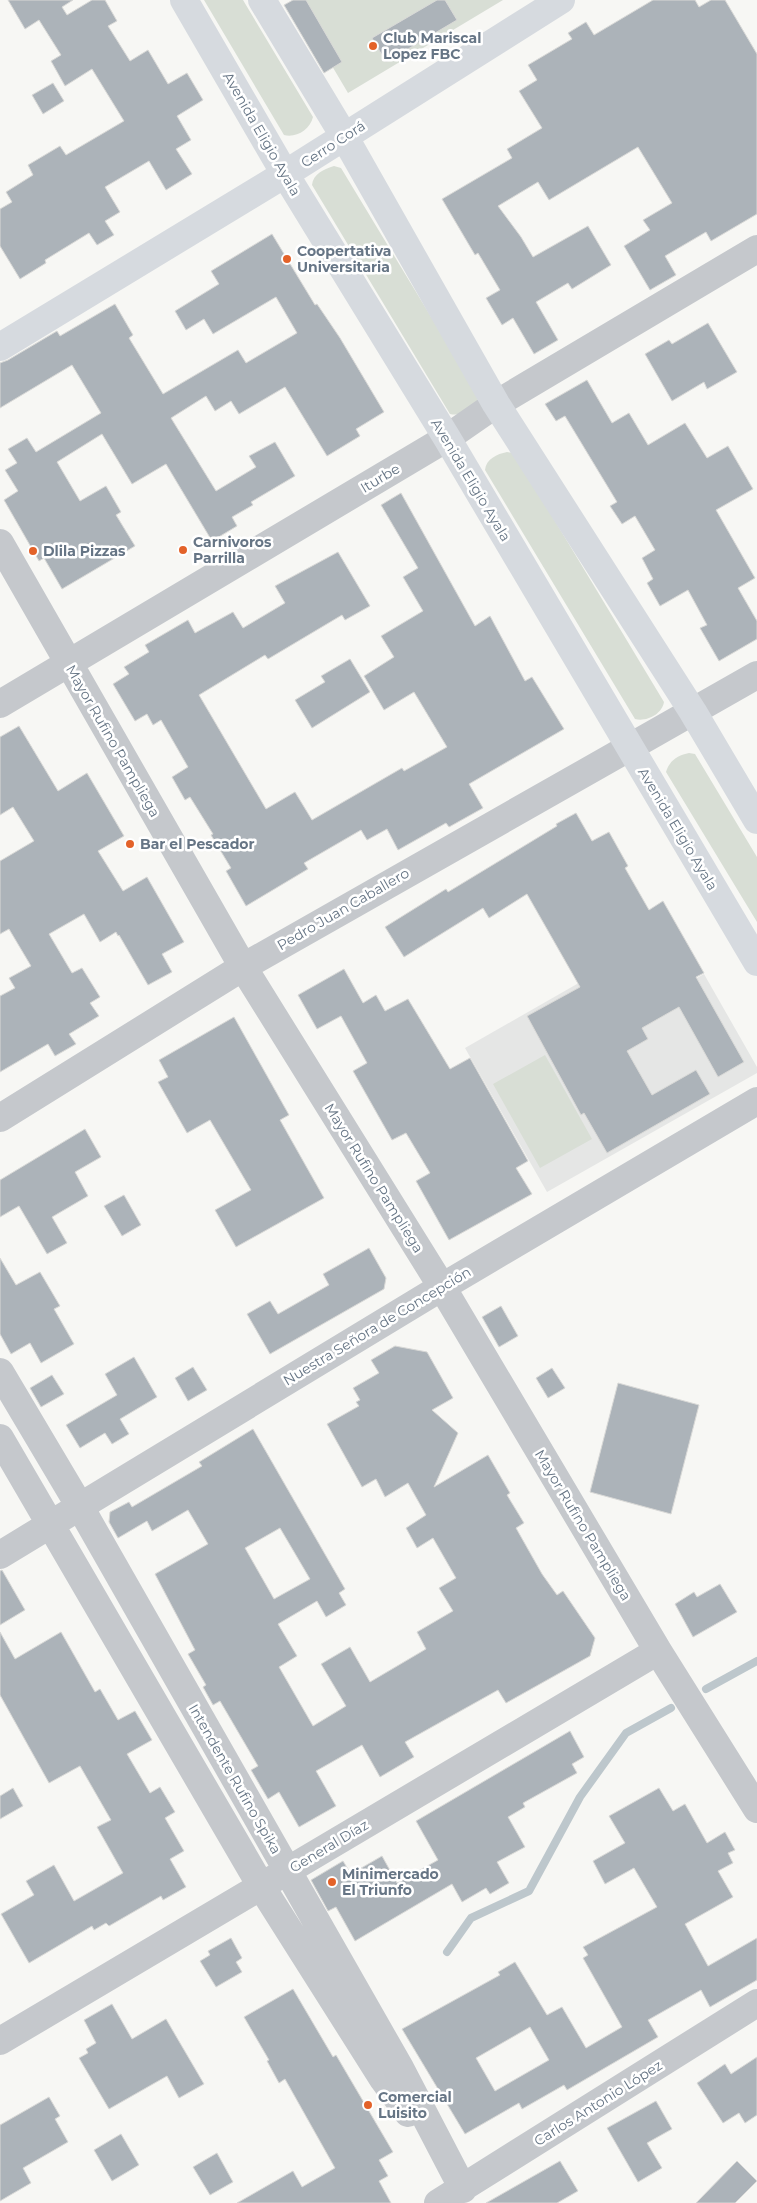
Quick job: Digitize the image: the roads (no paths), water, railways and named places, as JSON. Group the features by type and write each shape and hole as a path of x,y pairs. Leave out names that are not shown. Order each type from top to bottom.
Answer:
{"street":[{"name":"Avenida Eligio Ayala","path":"184,0 285,174 447,438 757,962"},
{"path":"262,0 344,136 496,404 693,712 757,820"},
{"name":"Cerro Corá","path":"0,347 285,174 561,0"},
{"name":"Iturbe","path":"0,704 447,438 496,404 757,249"},
{"name":"Mayor Rufino Pampliega","path":"0,544 243,967 442,1286 658,1651 757,1808"},
{"name":"Pedro Juan Caballero","path":"0,1118 243,967 757,675"},
{"name":"Nuestra Señora de Concepción","path":"0,1555 79,1505 442,1286 757,1100"},
{"name":"Intendente Rufino Spika","path":"0,1372 79,1505 400,2068 468,2196"},
{"path":"0,1438 262,1886 383,2079 468,2196"},
{"name":"General Díaz","path":"0,2041 658,1651"},
{"name":"Carlos Antonio López","path":"438,2203 468,2196 757,2003"}],"waterway":[{"path":"706,1689 757,1661"},
{"path":"447,1952 471,1918 529,1891 580,1797 626,1733 671,1708"}],"place":[{"name":"Club Mariscal Lopez FBC","path":"373,46"},
{"name":"Coopertativa Universitaria","path":"287,259"},
{"name":"Carnivoros Parrilla","path":"183,550"},
{"name":"Dlila Pizzas","path":"33,551"},
{"name":"Bar el Pescador","path":"130,844"},
{"name":"Minimercado El Triunfo","path":"332,1882"},
{"name":"Comercial Luisito","path":"368,2105"}]}
